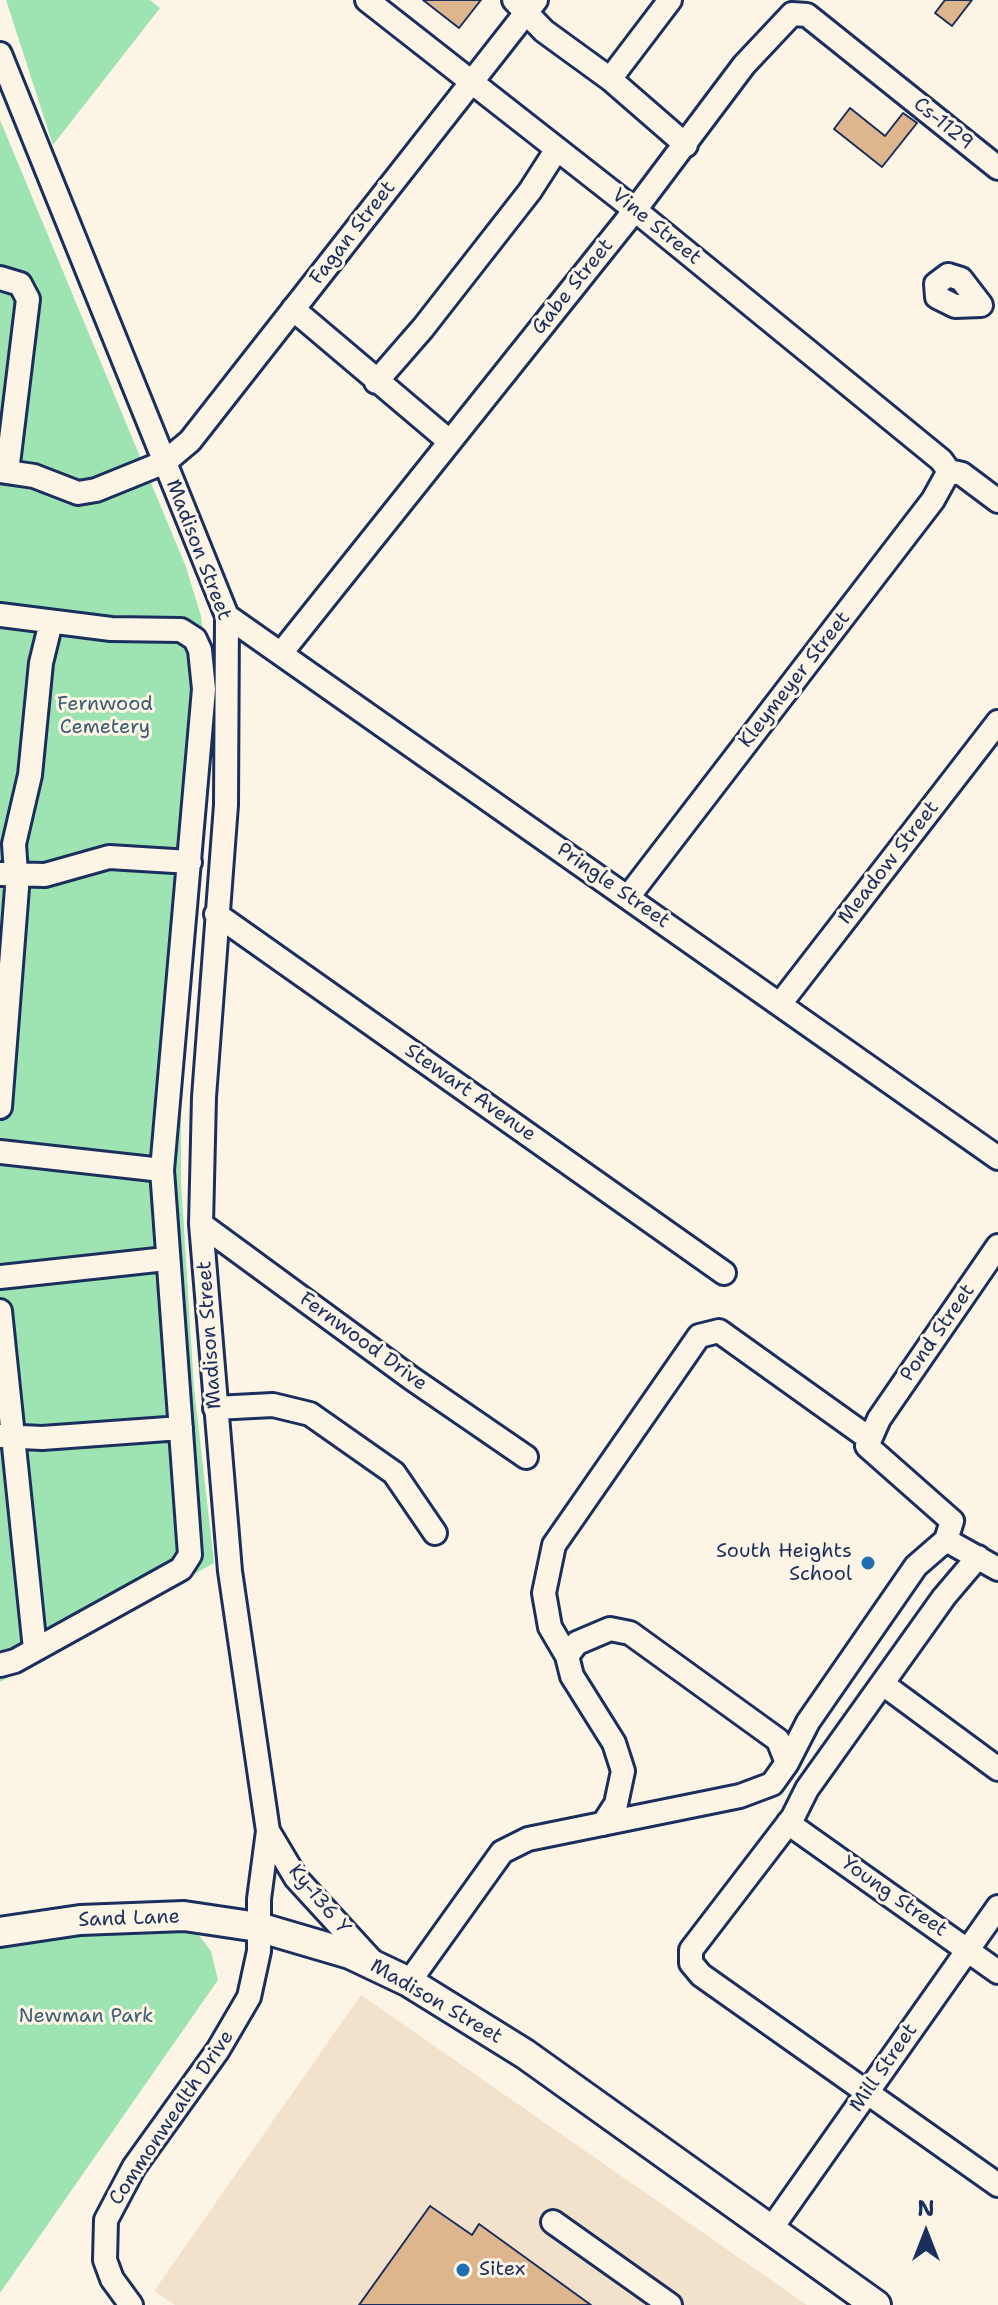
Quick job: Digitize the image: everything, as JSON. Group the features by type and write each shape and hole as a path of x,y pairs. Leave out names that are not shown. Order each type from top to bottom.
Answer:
{"main road":[{"name":"Sand Lane","path":"0,1932 120,1917 184,1916 258,1927"},
{"name":"Madison Street","path":"258,1927 320,1943 409,1982 525,2054 876,2305"}],"street":[{"name":"Vine Street","path":"367,0 635,210 945,466 962,474 998,501"},
{"path":"610,79 670,0"},
{"name":"Fagan Street","path":"165,462 190,441 472,83 526,4"},
{"path":"526,4 544,31 610,79 686,145"},
{"name":"Gabe Street","path":"282,652 635,210 744,65 792,14 807,15 887,79"},
{"name":"Madison Street","path":"0,54 227,616 226,805 204,1097 201,1224 215,1408 242,1669 268,1831 258,1927"},
{"name":"Cs-1129","path":"887,79 998,168"},
{"path":"376,382 530,191 557,149"},
{"path":"0,278 20,284 28,299 3,472 34,476 78,493 96,490 165,462"},
{"path":"981,305 998,321"},
{"path":"293,309 449,441"},
{"name":"Kleymeyer Street","path":"628,897 933,500 945,466"},
{"path":"0,615 111,629 172,628 195,639 204,664 190,862 162,1170 166,1259 192,1545 187,1563 35,1649 0,1665"},
{"name":"Pringle Street","path":"227,616 998,1158"},
{"path":"0,1107 8,875 30,775 41,663 51,622"},
{"name":"Meadow Street","path":"780,1004 998,722"},
{"path":"8,875 45,875 109,857 190,862"},
{"name":"Stewart Avenue","path":"216,914 724,1273"},
{"path":"0,1152 162,1170"},
{"name":"Fernwood Drive","path":"201,1224 411,1378 526,1457"},
{"name":"Pond Street","path":"874,1429 998,1246"},
{"path":"0,1277 166,1259"},
{"path":"0,1311 6,1437 35,1649"},
{"path":"409,1982 502,1852 528,1839 603,1824 740,1796 772,1784 787,1763 808,1722 916,1566 946,1540 952,1521 867,1446 874,1429 719,1331 699,1336 554,1545 544,1593 550,1627 567,1656 572,1676 614,1743 623,1771 616,1804 603,1824"},
{"path":"215,1408 273,1405 310,1414 394,1473 435,1533"},
{"path":"6,1437 181,1428"},
{"path":"946,1540 998,1569"},
{"path":"978,1557 807,1789 788,1823 691,1950 691,1963 701,1975 998,2185"},
{"path":"567,1656 577,1643 610,1629 630,1633 778,1740 787,1763"},
{"path":"883,1684 998,1769"},
{"name":"Young Street","path":"788,1823 998,1972"},
{"name":"Ky-136 Y","path":"268,1831 296,1878 376,1965"},
{"name":"Mill Street","path":"771,2229 998,1907"},
{"name":"Commonwealth Drive","path":"131,2305 112,2279 105,2260 106,2220 134,2167 241,2013 257,1970 258,1927"},
{"path":"553,2222 670,2305"}],"shaded area":[{"name":"Sitex","path":"361,1995 807,2305 175,2305 154,2291"}],"green space":[{"path":"6,0 150,0 160,8 53,145"},
{"name":"Fernwood Cemetery","path":"0,120 186,567 201,616 212,720 181,1083 181,1181 194,1388 214,1563 0,1682"},
{"name":"Newman Park","path":"184,1916 211,1951 218,1980 0,2293 0,1941"}],"building":[{"path":"423,0 481,0 459,28"},
{"path":"945,0 972,0 952,26 935,13"},
{"path":"850,108 885,136 903,113 917,123 882,167 834,129"},
{"name":"Sitex","path":"430,2206 472,2235 479,2224 591,2305 359,2305"}],"place":[{"name":"South Heights School","path":"868,1563"},
{"name":"Sitex","path":"463,2270"}]}
